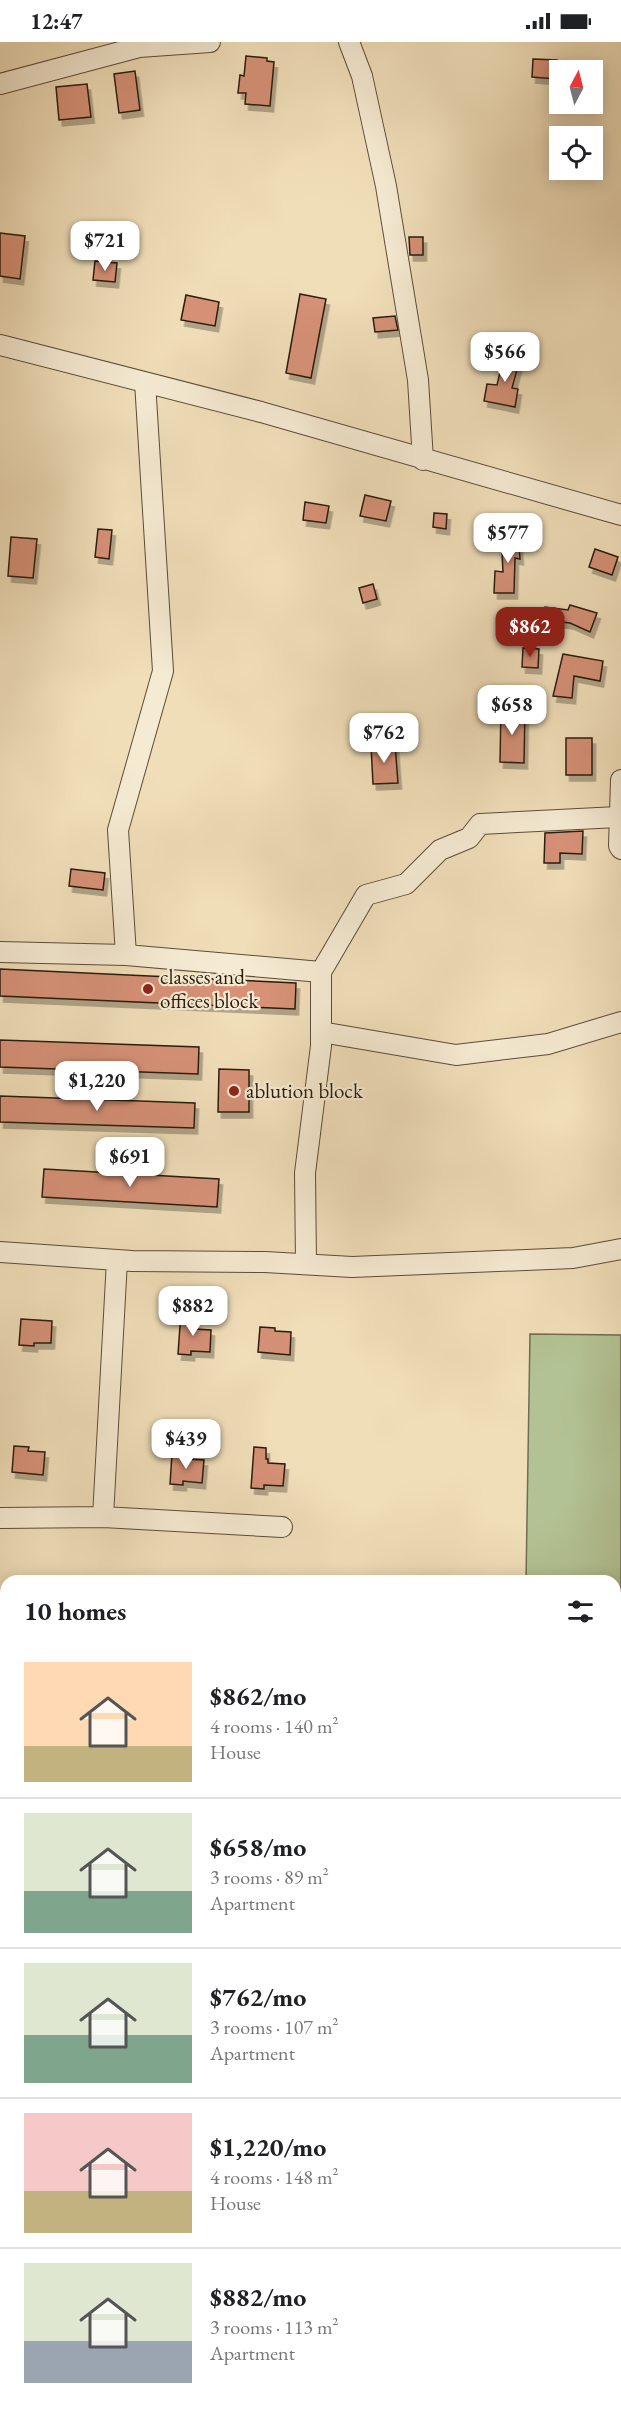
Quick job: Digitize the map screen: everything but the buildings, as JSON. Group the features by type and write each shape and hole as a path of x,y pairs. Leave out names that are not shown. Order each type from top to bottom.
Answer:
{"street":[{"path":"0,84 139,47 210,42"},
{"path":"349,42 362,76 388,198 418,380 423,460"},
{"path":"0,345 261,412 621,515"},
{"path":"126,955 118,830 163,671 145,382"},
{"path":"621,780 618,817 621,849"},
{"path":"306,1264 305,1173 321,1032 321,972 366,896 406,885 440,850 469,838 480,824 618,817"},
{"path":"0,952 126,955 321,972"},
{"path":"321,1032 456,1055 548,1044 621,1022"},
{"path":"0,1252 117,1260 352,1267 573,1258 621,1249"},
{"path":"103,1517 117,1260"},
{"path":"0,1518 103,1517 282,1527"}],"green space":[{"path":"530,1334 621,1335 621,1575 526,1575"}],"place":[{"name":"classes and offices block","path":"148,989"},
{"name":"ablution block","path":"234,1091"}]}
